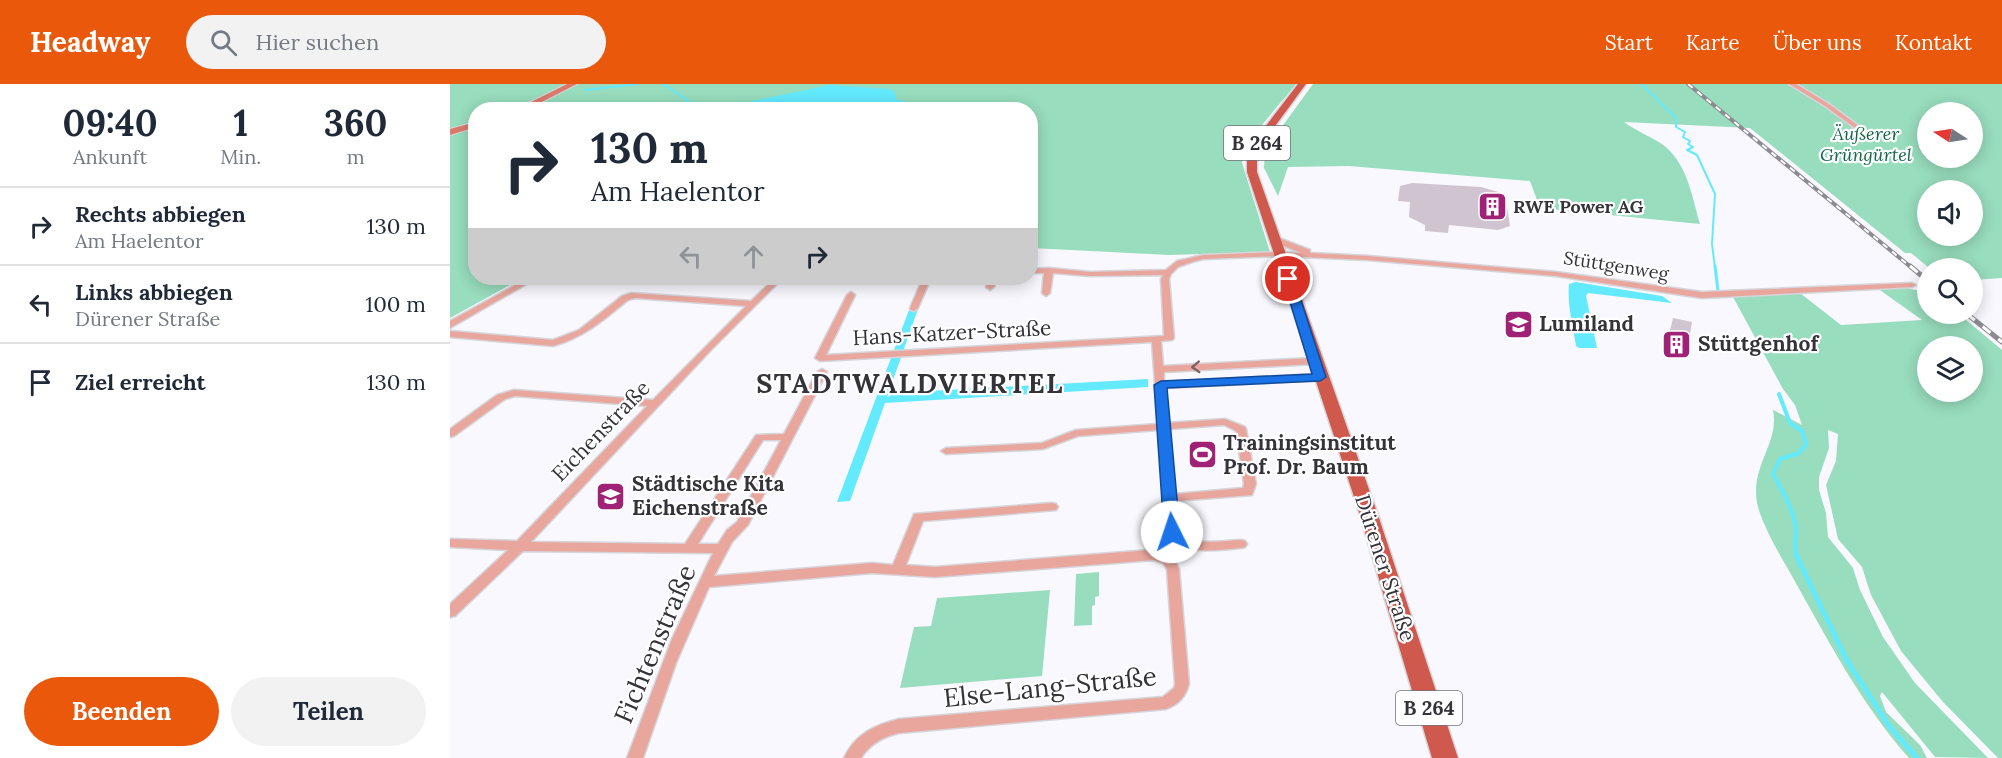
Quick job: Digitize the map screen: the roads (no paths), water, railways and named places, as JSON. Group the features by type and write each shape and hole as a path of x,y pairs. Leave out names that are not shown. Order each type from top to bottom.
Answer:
{"main road":[{"name":"Dürener Straße","path":"1302,84 1251,154 1252,172 1369,515 1445,758"}],"street":[{"path":"536,102 573,84"},
{"path":"1792,84 1827,105 1860,130"},
{"path":"450,132 468,126"},
{"path":"1241,544 1195,545 1180,542 1172,532 1156,339 1169,338 1165,279 1167,272 1174,266 1203,257 1278,247"},
{"name":"Stüttgenweg","path":"1278,247 1316,255"},
{"name":"Stüttgenweg","path":"1278,247 1316,255 1557,274 1681,293 1722,295 1912,285"},
{"path":"1046,293 1049,270"},
{"path":"1038,271 1090,274 1167,272"},
{"path":"450,325 521,285"},
{"name":"Eichenstraße","path":"450,612 520,546 655,403 772,285"},
{"path":"914,308 924,285"},
{"name":"Hans-Katzer-Straße","path":"851,295 820,358 1156,339"},
{"path":"450,334 563,342 575,336 626,298 634,296 754,304"},
{"path":"1160,369 1264,364 1318,369"},
{"path":"1264,364 1266,380"},
{"path":"1161,385 1266,380 1318,369"},
{"name":"Fichtenstraße","path":"635,758 672,651 705,582 733,530 741,525 822,372"},
{"path":"450,434 507,394 655,403"},
{"path":"946,451 1043,446 1076,433 1163,425 1225,422 1238,425 1241,429 1250,484 1248,492 1169,498"},
{"path":"689,548 760,437 787,437"},
{"path":"898,569 918,517 1052,507"},
{"path":"450,543 722,549"},
{"name":"Else-Lang-Straße","path":"705,582 873,568 935,572 1150,555 1166,558 1173,569 1182,684 1180,691 1166,703 889,728 878,730 862,743 852,758"}],"water":[{"path":"830,85 888,89 894,91 897,100 908,102 748,102"},
{"path":"1576,282 1662,296 1672,303 1588,293 1586,296 1597,348 1579,348 1576,346 1569,300 1569,284"},
{"path":"918,309 887,397 892,393 1148,379 1148,387 885,403 850,501 837,502 909,310"}],"waterway":[{"path":"585,90 638,84"},
{"path":"663,84 687,100"},
{"path":"1641,84 1676,118 1676,127 1685,132 1683,137 1690,141 1688,144 1693,147 1687,150 1697,155 1715,194 1712,244 1715,268"},
{"path":"1715,266 1718,291"},
{"path":"1779,394 1790,423 1802,431 1806,444 1799,453 1780,459 1773,474 1793,516 1796,527 1797,557"},
{"path":"1796,555 1846,659 1889,726 1917,758"}],"railway":[{"path":"1688,84 1912,268"},
{"path":"1910,266 1917,272"},
{"path":"1980,324 2002,342"}],"place":[{"name":"RWE Power AG","path":"1492,207"},
{"name":"Lumiland","path":"1518,324"},
{"name":"Stüttgenhof","path":"1677,344"},
{"name":"Trainingsinstitut Prof. Dr. Baum","path":"1202,455"},
{"name":"Städtische Kita Eichenstraße","path":"611,496"}],"district":[{"name":"STADTWALDVIERTEL","path":"910,384"}],"park label":[{"name":"Äußerer Grüngürtel","path":"1866,144"}]}
